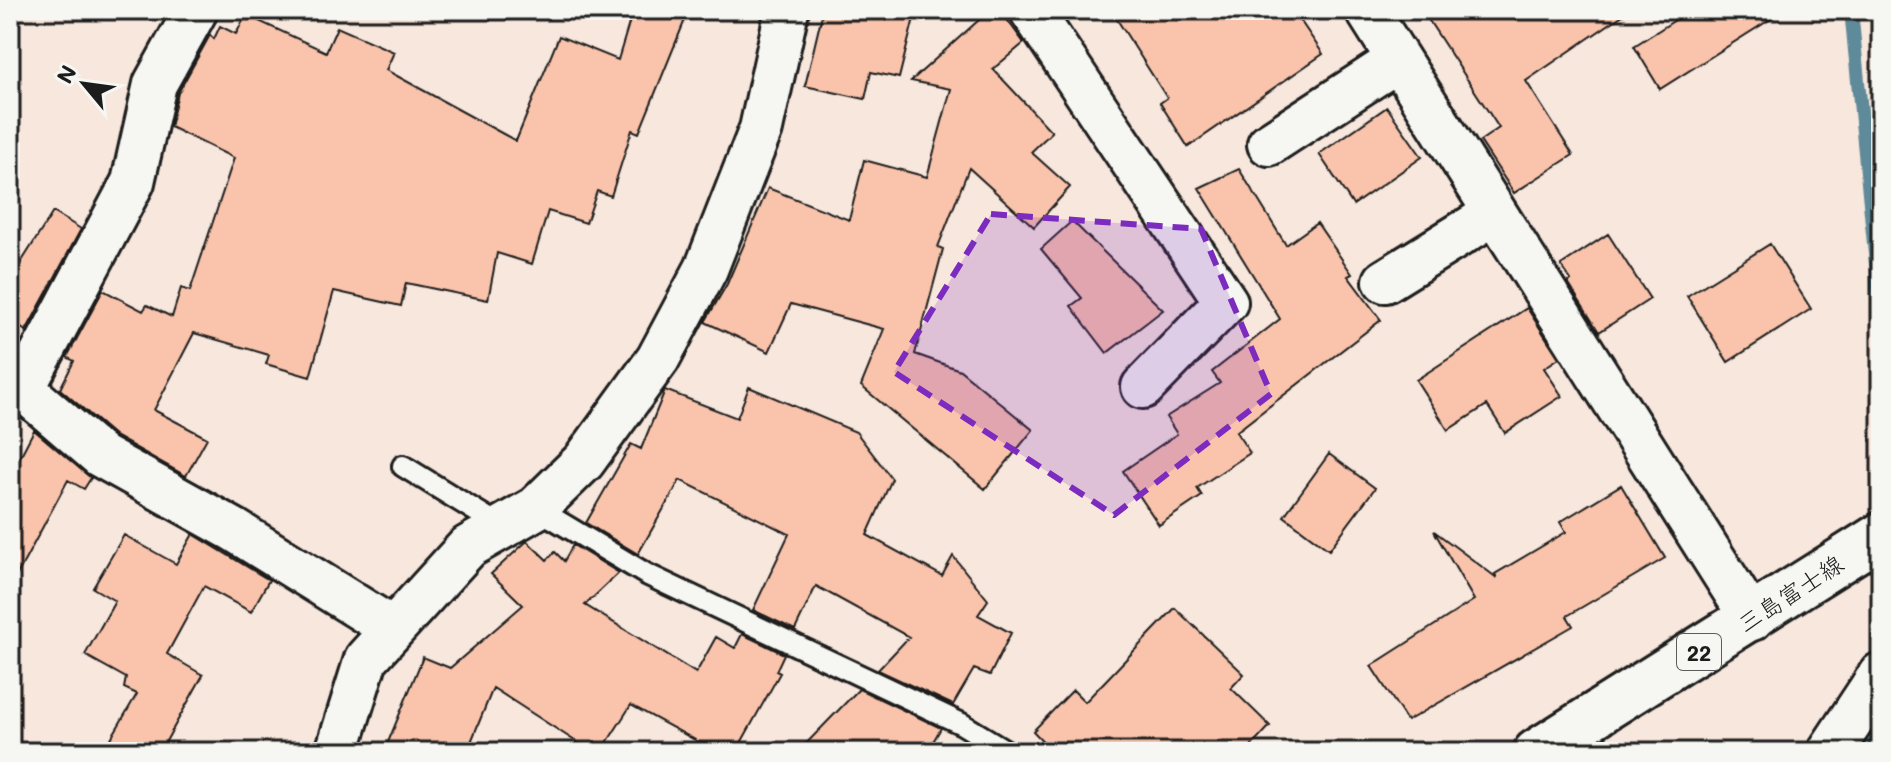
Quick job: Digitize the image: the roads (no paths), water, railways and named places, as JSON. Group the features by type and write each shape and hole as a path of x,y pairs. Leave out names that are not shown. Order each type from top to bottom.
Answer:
{"main road":[{"name":"三島富士線","path":"1536,752 1752,619 1870,541"},
{"path":"1830,752 1881,675"}],"street":[{"path":"196,10 155,84 133,182 23,389 101,456 234,530 393,629"},
{"path":"1031,10 1226,302 1143,387"},
{"path":"1367,10 1752,619"},
{"path":"337,752 366,659 468,547 519,517 584,461 658,359 706,269 761,129 786,11"},
{"path":"1269,144 1398,60"},
{"path":"1385,281 1495,213"}],"lane":[{"path":"403,466 646,574 962,724 1008,752"}],"waterway":[{"path":"1851,10 1881,315"},
{"path":"1878,670 1881,610"},
{"path":"1874,752 1876,707"}]}
